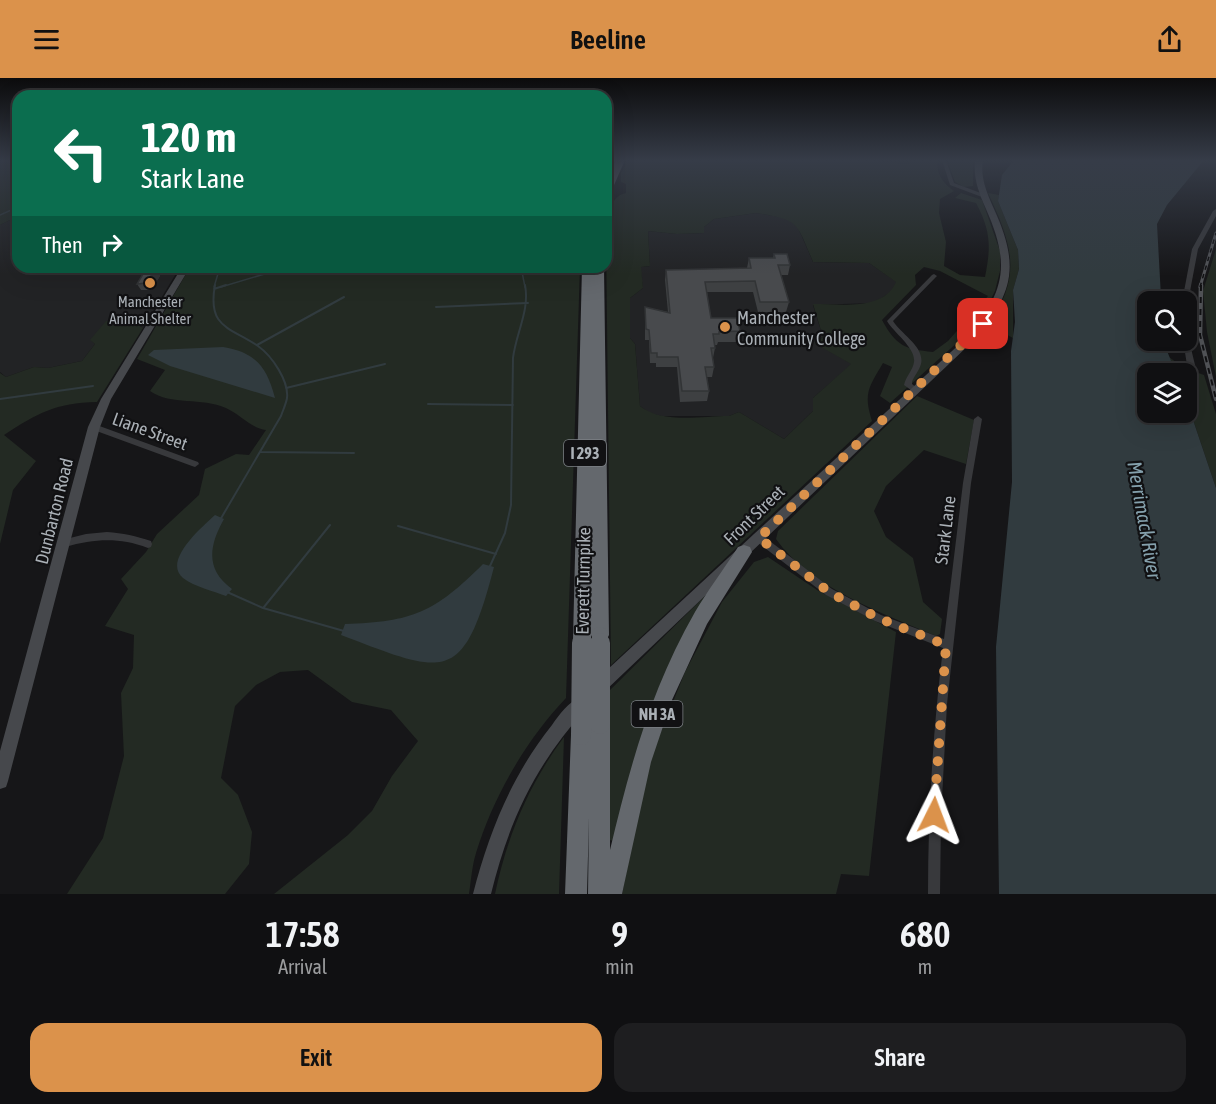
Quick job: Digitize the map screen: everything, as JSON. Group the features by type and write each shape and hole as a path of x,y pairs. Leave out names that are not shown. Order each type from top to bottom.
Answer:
{"highway":[{"name":"Everett Turnpike","path":"588,273 591,637 600,724 599,894"},
{"name":"Everett Turnpike","path":"576,894 580,735 591,637 598,273"},
{"name":"NH 3A","path":"611,894 641,762 663,698 701,618 744,552"}],"main road":[{"name":"Front Street","path":"482,894 510,804 543,747 565,719 977,331 1000,296 1006,275 1005,248 1000,228 985,198"},
{"name":"Dunbarton Road","path":"0,781 94,427 106,399 182,273"}],"street":[{"path":"1186,291 1195,249 1216,211"},
{"path":"915,390 908,380 918,363 917,354 890,321 934,276"},
{"name":"Stark Lane","path":"934,894 934,806 946,645 978,419"},
{"name":"Liane Street","path":"94,427 195,464"},
{"path":"65,543 99,536 127,536 148,544"},
{"path":"759,538 829,592 878,618 946,645"}],"shaded area":[{"path":"0,198 12,198 12,219 0,225"},
{"path":"942,198 939,213 946,242 944,266 960,275 985,277 989,248 985,222 976,203 955,198 976,198 982,200 1000,251 1000,271 995,291 986,309 969,332 890,403 880,396 892,367 883,363 869,390 868,404 872,421 611,665 606,273 612,273 612,204 615,199","holes":["756,213 781,218 795,225 813,262 869,263 896,282 882,298 872,302 848,305 813,304 823,337 814,343 851,364 813,398 813,411 784,439 739,412 729,416 670,417 649,412 640,406 635,344 630,338 630,298 643,288 641,267 650,266 648,231 677,234 704,233 704,227 714,219","924,267 940,271 988,296 948,341 933,352 902,345 892,336 882,320 916,285 915,275"]},
{"path":"990,198 998,198 1018,250 1019,269 1013,290 1013,338 988,325 999,307 1010,275 1008,244"},
{"name":"Manchester Community College","path":"756,213 786,218 796,223 813,262 869,263 897,282 893,291 874,303 813,305 823,337 815,343 852,364 813,398 813,411 784,439 739,412 729,416 661,416 649,413 640,406 635,344 630,338 630,298 643,288 640,267 650,266 648,231 677,234 704,233 704,227 714,219"},
{"path":"12,219 12,273 176,273 143,328 133,321 91,340 95,344 82,361 48,368 34,367 6,377 0,372 0,225"},
{"path":"1216,249 1216,377 1207,332 1203,291"},
{"path":"187,273 580,273 566,698 537,732 501,790 476,853 469,894 274,894 348,835 372,811 392,776 418,741 391,710 352,702 308,670 280,672 256,685 235,706 221,778 238,795 252,832 249,864 225,894 67,894 103,838 124,756 121,693 133,668 134,635 105,626 128,589 121,579 146,552 157,534 199,495 205,469 236,454 249,455 266,430 256,427 226,408 217,405 158,396 150,391 165,370 137,359"},
{"path":"106,321 133,321 143,328 97,402 58,407 27,421 4,435 36,461 13,490 0,544 0,373 6,377 34,367 48,368 82,361 95,344 90,340"},
{"path":"1197,373 1204,375 1216,414 1216,488 1194,423 1197,423"},
{"path":"917,396 974,420 966,464 924,450 886,486 874,511 886,537 913,558 923,602 942,619 940,634 936,636 871,608 827,585 790,556 776,539 778,531"},
{"path":"768,557 817,590 896,632 869,876 841,874 836,894 622,894 648,764 685,672 722,602 754,562"},
{"path":"715,586 615,841 609,840 609,691"},
{"path":"564,737 559,894 495,894 506,852 521,811 540,773"}],"water":[{"name":"Merrimack River","path":"998,198 1173,198 1157,224 1161,291 1137,291 1137,351 1167,351 1172,363 1137,363 1137,423 1194,423 1216,488 1216,894 999,894 996,647 1012,482 1011,351 1015,322 1013,290 1019,269 1018,250"},
{"path":"223,347 244,353 258,363 268,378 275,398 170,366 148,355 154,350"},
{"path":"215,515 224,519 215,539 212,557 217,573 232,589 226,596 193,584 183,578 178,571 177,563 181,553"},
{"path":"483,564 494,567 483,606 472,633 460,651 445,661 427,662 405,658 341,635 345,624 388,621 406,617 436,604"}],"building":[{"name":"Manchester Community College","path":"774,254 787,254 790,265 778,265 789,302 760,302 755,281 705,282 711,318 737,318 740,331 713,334 715,348 711,348 714,367 705,367 709,391 682,391 678,357 657,357 657,353 651,353 649,330 646,329 645,307 670,313 666,270 751,268 749,258 775,258"},
{"path":"144,273 153,273 146,283 137,284"}],"waterway":[{"path":"0,215 12,210"},
{"path":"214,287 218,273"},
{"path":"221,287 268,273"},
{"path":"522,273 525,287"},
{"path":"214,289 226,285"},
{"path":"525,285 526,303"},
{"path":"214,289 214,310 218,318 230,330 258,346 269,356 286,388"},
{"path":"257,345 344,297"},
{"path":"436,307 526,303"},
{"path":"512,405 513,358 526,303"},
{"path":"286,388 385,364"},
{"path":"0,399 93,386"},
{"path":"220,520 281,416 287,400 286,388"},
{"path":"428,404 512,405"},
{"path":"496,554 505,533 511,505 512,405"},
{"path":"261,452 354,453"},
{"path":"264,607 330,525"},
{"path":"398,526 496,554"},
{"path":"490,566 496,554"},
{"path":"227,592 263,608 344,631"}],"railway":[{"path":"1200,287 1216,233"},
{"path":"1201,285 1200,335 1216,399"}],"place":[{"name":"Manchester Animal Shelter","path":"150,283"},
{"name":"Manchester Community College","path":"725,327"}],"route":[{"path":"934,815 945,688 946,645 878,618 829,592 759,538 847,452 968,341 983,324"}]}
